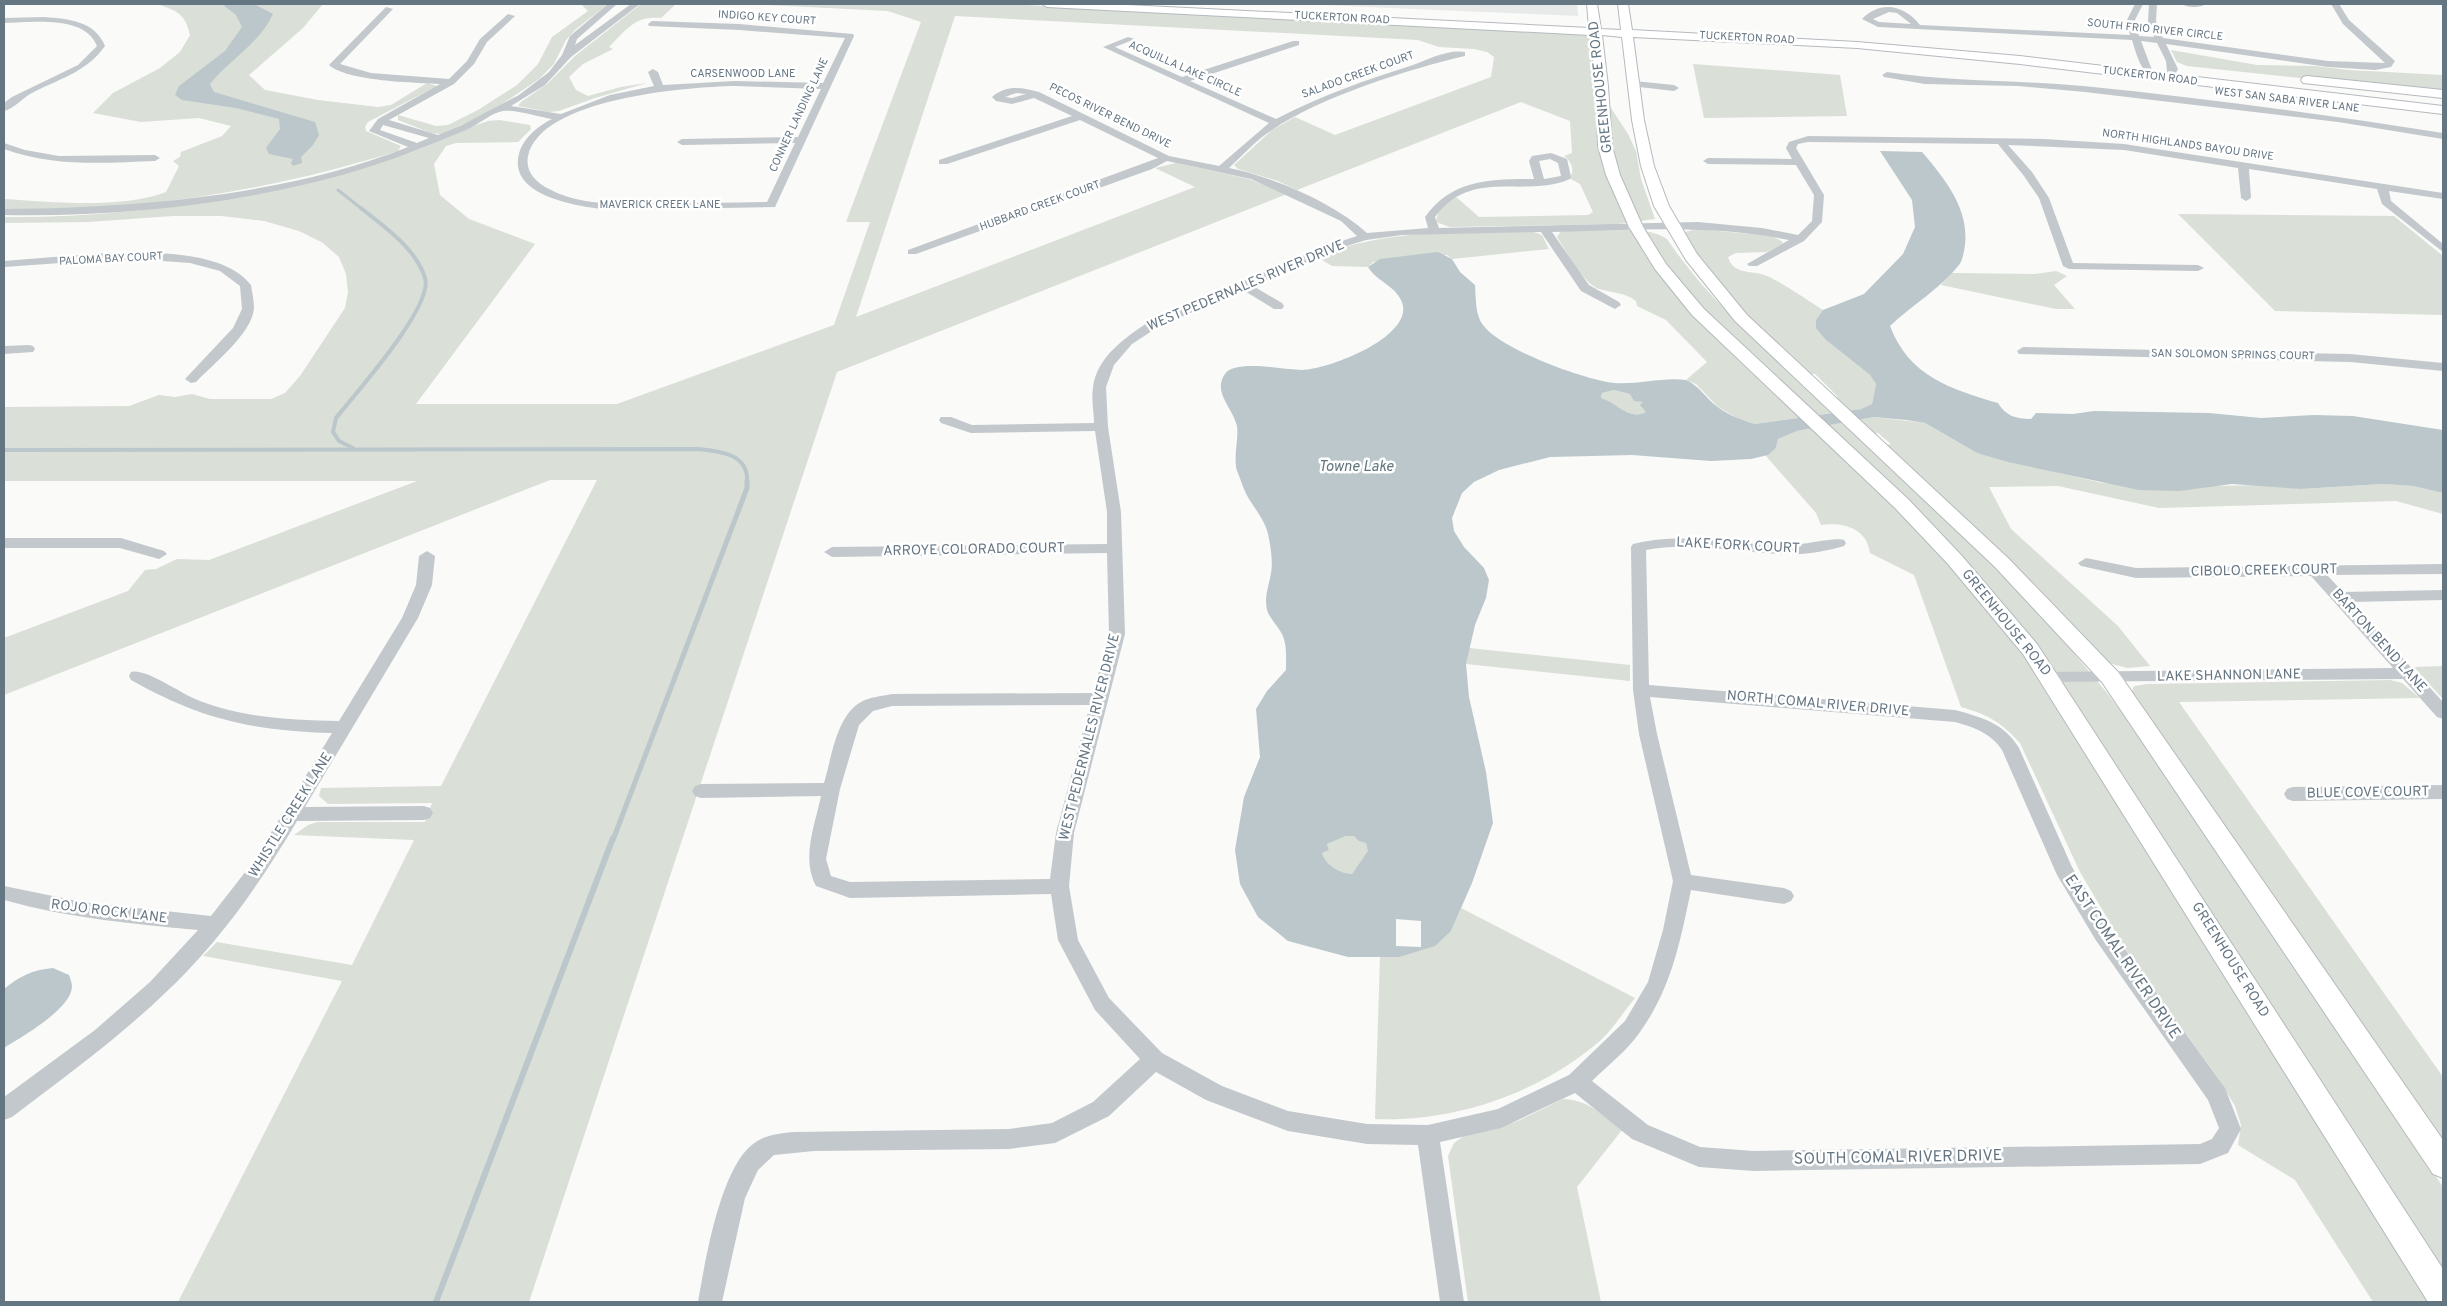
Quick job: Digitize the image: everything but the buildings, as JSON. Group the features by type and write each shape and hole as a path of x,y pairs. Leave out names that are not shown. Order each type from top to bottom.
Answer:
{"main road":[{"name":"TUCKERTON ROAD","path":"1047,4 1594,26"},
{"name":"TUCKERTON ROAD","path":"1221,4 1627,28 1908,49 2020,60 2443,110"},
{"name":"GREENHOUSE ROAD","path":"1592,4 1602,86 1605,146 1613,175 1636,227 1660,266 1698,312 1902,504 1954,560 2030,649 2443,1297"},
{"path":"1623,4 1646,161 1654,189 1671,226 1706,278 1740,318 2002,563 2110,678 2443,1164"},
{"name":"TUCKERTON ROAD","path":"1627,28 1833,33 2156,58 2202,69"},
{"path":"2291,78 2443,94"}],"street":[{"path":"566,57 568,45 573,38 613,4"},
{"path":"4,212 49,213 121,210 196,201 271,188 342,171 418,146 489,116 524,96 552,74 566,57 636,4"},
{"path":"2139,4 2131,20 2135,38 2156,58 2171,74 2162,78 2149,72 2156,58 2161,41 2151,16 2153,4"},
{"path":"2186,4 2202,4"},
{"name":"SOUTH FRIO RIVER CIRCLE","path":"1918,27 1906,12 1895,9 1887,9 1866,19 1878,24 1918,27 2135,38 2328,64 2375,67 2388,65 2390,62 2346,22 2334,4"},
{"path":"388,9 334,65 337,68 352,72 450,82"},
{"path":"418,146 374,131 381,121 450,82 471,62 483,41 511,16"},
{"path":"4,21 43,20 77,25 95,32 101,46 90,60 5,106"},
{"name":"INDIGO KEY COURT","path":"652,24 724,26 850,36"},
{"name":"CONNER LANDING LANE","path":"771,205 850,36"},
{"name":"ACQUILLA LAKE CIRCLE","path":"1131,39 1107,46 1276,122"},
{"path":"1183,80 1296,43"},
{"name":"SALADO CREEK COURT","path":"1222,169 1276,122 1328,98 1447,56 1462,54"},
{"path":"653,72 660,88"},
{"name":"WEST SAN SABA RIVER LANE","path":"1887,75 1925,81 2011,83 2085,89 2338,118 2443,136"},
{"name":"CARSENWOOD LANE","path":"547,125 561,117 612,98 660,88 709,83 826,86"},
{"path":"1634,84 1674,88"},
{"name":"PECOS RIVER BEND DRIVE","path":"1036,94 1166,158 1254,176 1345,219 1365,237"},
{"path":"503,108 561,117"},
{"path":"489,116 547,125"},
{"path":"943,162 1080,117"},
{"path":"381,121 439,138"},
{"name":"MAVERICK CREEK LANE","path":"547,125 527,146 522,158 523,170 531,181 545,191 565,199 615,206 771,205"},
{"name":"NORTH HIGHLANDS BAYOU DRIVE","path":"1801,162 1791,148 1794,142 1808,139 2000,141 2124,147 2443,196"},
{"path":"682,142 802,140"},
{"path":"2000,141 2028,174 2044,198 2069,266 2198,268"},
{"path":"4,146 31,154 64,159 155,158"},
{"name":"HUBBARD CREEK COURT","path":"912,252 1148,167 1166,158"},
{"path":"1708,161 1801,162 1820,195 1817,222 1800,239 1753,264"},
{"path":"2243,164 2246,198"},
{"path":"1434,231 1430,217 1436,205 1450,196 1474,186 1489,183 1540,182"},
{"path":"2382,186 2386,202 2443,249"},
{"name":"WEST PEDERNALES RIVER DRIVE","path":"1683,881 1673,930 1658,984 1632,1027 1576,1082 1501,1118 1428,1135 1367,1134 1288,1121 1214,1093 1154,1060 1102,1004 1068,940 1059,886 1065,833 1117,634 1114,512 1100,427 1100,387 1108,364 1128,341 1154,324 1330,248 1365,237 1434,231 1722,226 1800,239"},
{"path":"1544,229 1585,288 1615,305"},
{"name":"PALOMA BAY COURT","path":"4,264 136,256 169,256 203,261 232,273 246,287 250,302 248,310 238,330 191,379"},
{"path":"1244,285 1278,306"},
{"path":"4,350 29,349"},
{"name":"SAN SOLOMON SPRINGS COURT","path":"2023,351 2350,358 2443,367"},
{"path":"946,420 971,429 1100,427"},
{"name":"LAKE FORK COURT","path":"1641,690 1638,548 1656,542 1679,542 1793,551 1822,549 1839,543"},
{"path":"4,543 121,544 159,554"},
{"name":"ARROYE COLORADO COURT","path":"832,552 1116,548"},
{"name":"WHISTLE CREEK LANE","path":"4,1110 122,1018 157,988 216,924 260,867 410,618 424,585 427,556"},
{"name":"CIBOLO CREEK COURT","path":"2086,563 2136,573 2443,569"},
{"name":"BARTON BEND LANE","path":"2315,571 2443,712"},
{"name":"CIBOLO CREEK COURT","path":"2340,597 2443,596"},
{"name":"LAKE SHANNON LANE","path":"2050,678 2407,673"},
{"path":"137,676 169,695 202,709 240,720 288,726 345,727"},
{"path":"1641,690 1648,734 1683,881 1784,896"},
{"name":"NORTH COMAL RIVER DRIVE","path":"1641,690 1955,716 1993,729"},
{"path":"1059,886 850,890 823,881 817,859 831,788 851,723 867,706 892,700 1101,699"},
{"name":"EAST COMAL RIVER DRIVE","path":"1993,729 2004,738 2010,748 2064,870 2102,933 2217,1095 2230,1129"},
{"path":"701,791 831,788"},
{"name":"BLUE COVE COURT","path":"2293,794 2443,792"},
{"path":"292,814 424,813"},
{"name":"ROJO ROCK LANE","path":"4,893 30,901 88,911 216,924"},
{"path":"710,1302 736,1188 746,1166 762,1150 783,1143 814,1141 1009,1139 1055,1132 1101,1109 1154,1060"},
{"name":"SOUTH COMAL RIVER DRIVE","path":"1576,1082 1640,1132 1699,1157 1754,1161 2200,1154 2220,1146 2230,1129"},
{"path":"1428,1135 1452,1302"}],"shaded area":[{"path":"157,4 323,4 303,28 249,75 265,90 318,100 378,107 391,105 427,83 437,86 368,122 365,127 366,131 401,146 398,151 350,165 252,188 154,203 54,210 4,210 4,199 86,203 129,201 166,192 179,166 173,161 180,157 181,152 222,136 231,126 199,118 141,122 93,113 113,93 160,68 180,52 190,35 183,17 175,11"},
{"path":"581,4 608,4 576,29 566,40 554,64 539,79 490,112 441,134 431,133 398,120 398,115 436,126 448,125 478,110 517,85 538,64 552,37 588,11"},
{"path":"641,4 676,4 661,18 644,19 631,25 609,47 613,49 583,64 569,77 576,90 588,96 621,87 647,83 559,111 549,112 518,106 547,84 575,56"},
{"path":"748,4 1006,4 1583,33 1591,38 1593,69 1611,108 1628,134 1636,151 1641,179 1655,219 1616,224 1450,227 1436,222 1439,208 1456,197 1479,217 1588,215 1593,212 1580,184 1569,178 1572,166 1564,156 1572,153 1570,121 1521,102 1297,190 1278,181 1238,169 1234,165 1272,130 1295,117 1335,135 1491,77 1494,57 1487,52 1474,49 1439,47 1418,40 955,16 856,317 1195,187 1155,168 1176,163 1249,179 1287,194 837,372 529,1302 178,1302 342,981 203,956 217,942 352,965 414,840 294,835 308,825 318,822 425,822 432,803 328,804 319,796 321,788 441,786 597,480 550,480 4,695 4,638 128,591 145,570 156,569 177,559 209,560 417,481 4,481 4,407 129,406 159,395 175,397 192,394 210,399 271,399 285,393 300,376 345,308 348,292 346,274 339,257 323,243 299,231 264,221 221,216 173,216 88,222 4,223 4,217 104,214 202,202 300,183 348,171 409,153 488,121 499,120 530,125 531,129 518,142 456,143 446,146 434,164 440,195 469,219 535,244 416,404 617,404 834,325 870,222 846,222 921,22 888,11"},
{"path":"1299,4 1577,4 1578,16"},
{"path":"2171,50 2257,65 2315,66 2349,70 2443,75 2443,93 2187,66 2177,62"},
{"path":"1693,64 1840,75 1847,116 1704,118"},
{"path":"2178,214 2394,216 2443,256 2443,315 2275,311"},
{"path":"1631,229 1657,234 1667,239 1719,304 1819,400 1838,397 1815,374 1807,374 1790,358 1727,291 1685,236 1685,232 1697,229 1772,236 1783,242 1767,252 1736,253 1728,257 1737,269 1767,276 1823,310 1816,320 1826,340 1870,375 1876,384 1872,404 1861,409 1755,424 1739,419 1718,407 1696,384 1686,380 1707,362 1666,320 1637,306 1636,301 1627,296 1593,286 1587,281 1557,237 1561,231"},
{"path":"1531,231 1542,235 1549,249 1452,259 1447,255 1373,262 1368,267 1332,266 1317,257 1369,241 1396,237 1449,232"},
{"path":"2056,271 2067,276 2054,285 2075,309 2056,309 1941,285 1952,273 2035,274"},
{"path":"1614,390 1630,394 1644,401 1646,412 1640,414 1628,413 1601,398 1602,393"},
{"path":"1874,417 1925,423 1977,453 2102,483 2212,486 2266,485 2301,489 2383,484 2413,486 2443,493 2443,514 2396,501 2159,508 2058,486 1989,487 2011,529 2118,626 2150,666 2127,668 2105,662 2008,558 1887,445 1891,444 1878,433 1857,437 1865,444 1868,444 2024,594 2108,694 2142,740 2443,1187 2443,1302 2373,1302 2295,1180 2238,1145 2241,1125 2235,1106 2218,1078 2126,950 2080,872 2020,743 1994,720 1961,707 1914,575 1870,553 1864,538 1853,528 1829,524 1821,525 1816,513 1766,456 1776,448 1778,439 1797,431"},
{"path":"1469,648 1630,665 1630,681 1466,664"},
{"path":"2443,666 2443,698 2442,698 2414,667"},
{"path":"2390,680 2402,683 2420,698 2179,702 2443,1077 2443,1146 2130,695 2134,686 2147,684"},
{"path":"1346,836 1354,836 1366,843 1369,851 1352,874 1334,868 1327,862 1322,853 1329,850 1327,844"},
{"path":"1461,908 1635,998 1601,1040 1577,1059 1524,1089 1466,1109 1405,1119 1375,1119 1380,957 1399,957 1451,931"},
{"path":"1563,1099 1587,1105 1622,1130 1577,1187 1601,1302 1468,1302 1448,1156 1454,1143 1467,1134 1493,1130 1520,1120"}],"water":[{"path":"222,4 254,4 273,14 252,43 210,84 214,92 315,122 319,135 313,145 301,157 302,163 293,166 291,163 293,159 269,154 266,148 280,129 279,119 236,108 182,100 175,95 179,86 225,51 242,27 236,15"},
{"name":"Towne Lake","path":"1880,151 1922,152 1948,185 1961,210 1965,237 1964,251 1959,265 1943,282 1890,326 1898,343 1908,357 1933,378 1948,386 1998,403 2008,414 2026,419 2031,419 2036,413 2073,414 2094,411 2209,413 2261,418 2314,415 2353,416 2443,430 2443,493 2413,486 2383,484 2301,489 2232,484 2179,491 2139,490 2008,462 1977,453 1925,423 1874,417 1797,431 1778,439 1776,448 1768,455 1751,459 1711,461 1632,455 1550,457 1499,470 1474,482 1462,493 1452,518 1454,531 1464,547 1484,568 1489,580 1486,598 1475,625 1466,664 1469,697 1486,772 1493,823 1472,883 1451,931 1435,946 1399,957 1348,957 1288,941 1258,917 1240,884 1235,850 1244,797 1260,757 1256,709 1267,691 1286,670 1286,653 1283,636 1267,610 1266,596 1272,565 1270,543 1264,523 1247,496 1237,471 1237,426 1222,394 1221,387 1225,374 1239,367 1249,366 1302,370 1314,369 1348,358 1366,349 1383,339 1395,327 1402,315 1402,302 1399,296 1371,272 1368,267 1380,259 1438,252 1452,259 1460,272 1475,285 1476,306 1480,321 1492,334 1524,353 1564,370 1600,381 1614,383 1668,379 1686,380 1723,411 1736,418 1755,424 1861,409 1872,404 1876,384 1870,375 1826,340 1816,328 1816,320 1823,310 1864,294 1903,254 1915,227 1912,200","holes":["1614,390 1630,394 1634,401 1643,402 1640,405 1646,412 1640,414 1628,413 1601,398 1602,393","1346,836 1354,836 1359,841 1366,843 1368,851 1352,874 1334,868 1327,862 1322,853 1329,850 1327,844"]},
{"path":"53,968 69,975 72,986 70,995 64,1004 44,1022 4,1048 4,989 27,974"}],"pier":[{"path":"1396,919 1421,921 1421,947 1396,946"}],"waterway":[{"path":"338,190 362,209"},
{"path":"353,448 339,441 333,432 336,418 391,350 418,308 425,291 425,278 421,267 407,247 361,208"},
{"path":"4,450 698,449 724,453 738,460 743,465 747,482"},
{"path":"613,840 747,488 747,482"},
{"path":"436,1302 613,838"}]}
